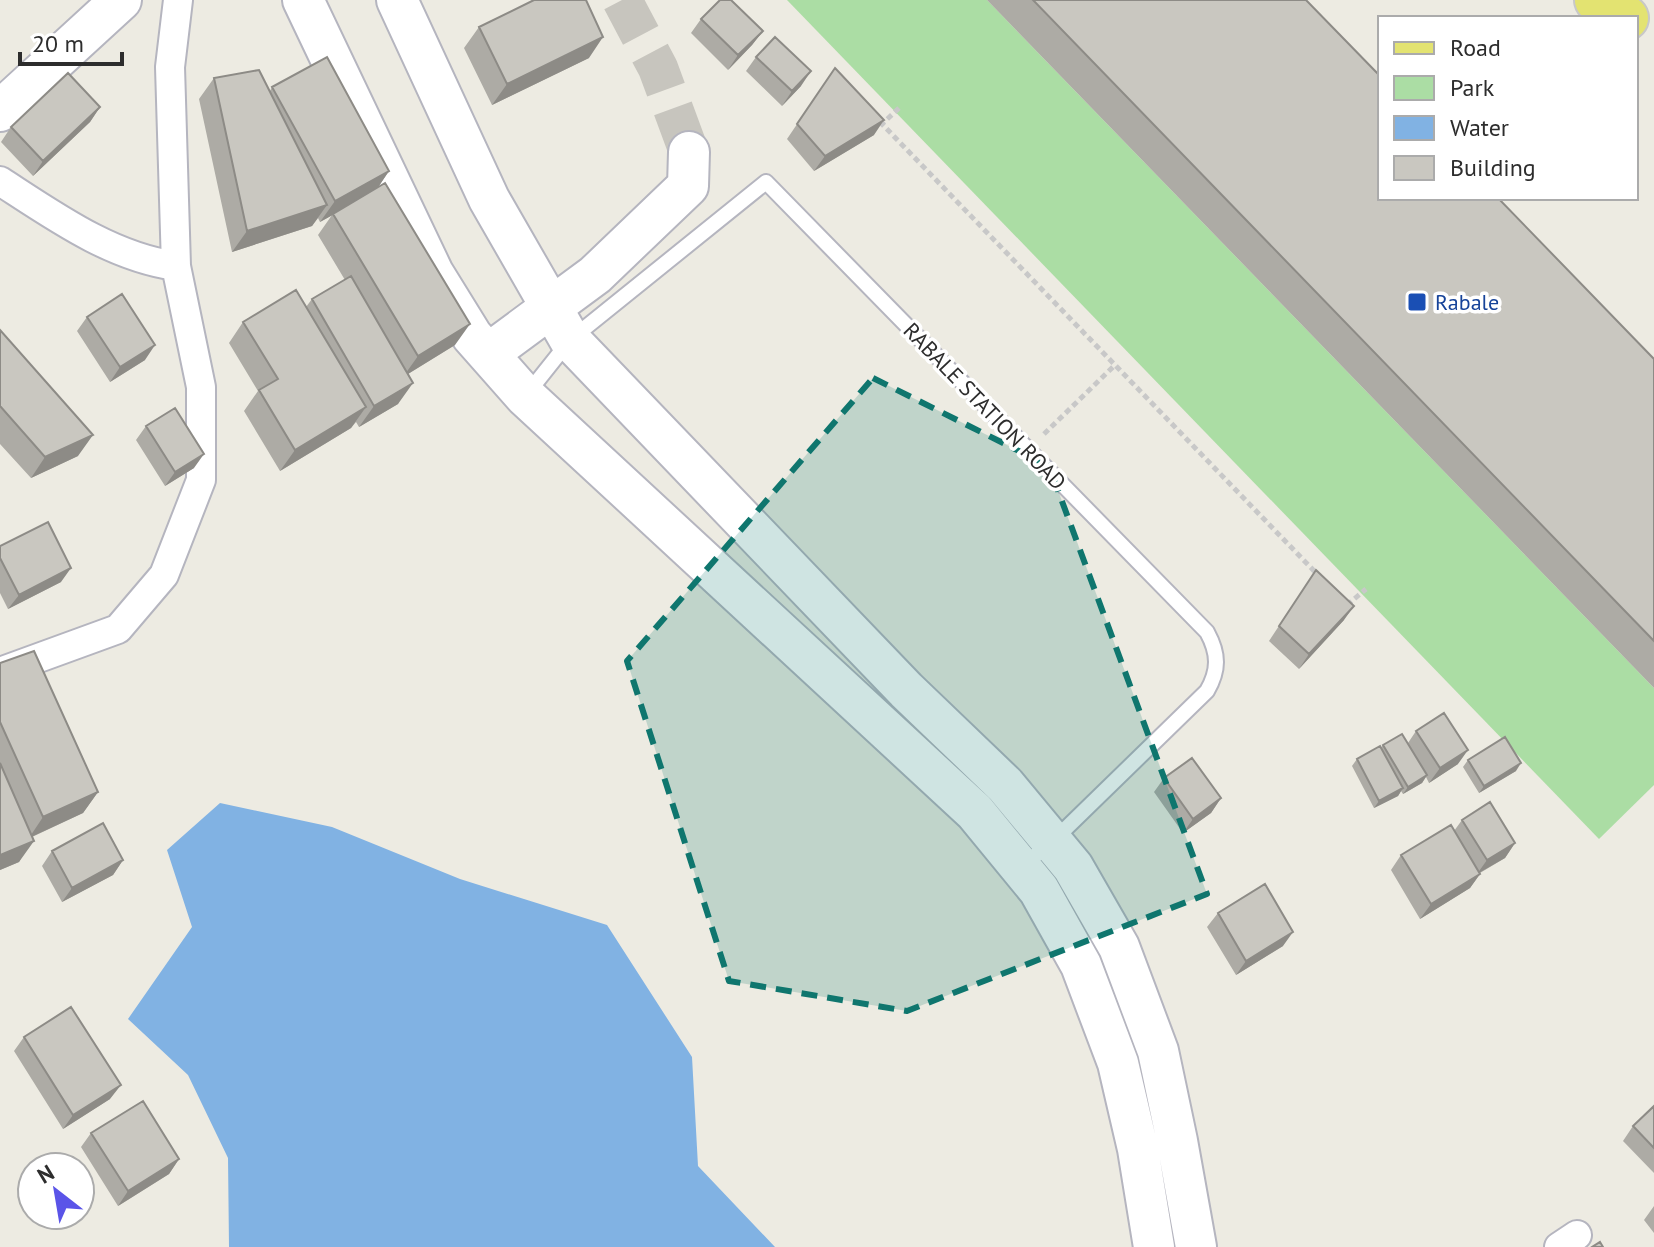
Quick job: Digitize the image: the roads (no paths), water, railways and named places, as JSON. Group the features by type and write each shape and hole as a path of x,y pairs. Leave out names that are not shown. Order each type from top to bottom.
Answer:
{"main road":[{"path":"1597,0 1623,16"}],"street":[{"path":"0,111 121,0"},
{"path":"0,672 118,629 164,575 201,480 201,387 176,266 170,67 178,0"},
{"path":"303,0 433,273 472,336 525,396 975,812 1039,890 1081,965 1118,1063 1138,1149 1154,1247"},
{"path":"397,0 489,199 570,340 906,690 1005,785 1073,867 1119,947 1158,1051 1196,1247"},
{"path":"488,354 595,275 688,186 689,152"},
{"path":"0,181 82,233 155,263 176,266"}],"lane":[{"name":"RABALE STATION ROAD","path":"525,396 570,340 766,182 1207,632 1215,647 1218,662 1215,677 1207,691 1053,841 1020,867"}],"water":[{"path":"220,803 332,827 460,879 607,925 692,1057 698,1166 775,1247 229,1247 228,1158 188,1075 128,1019 192,927 167,850"}],"tunnel":[{"path":"622,0 658,68 689,152"}],"place":[{"name":"Rabale","path":"1417,302"}]}
